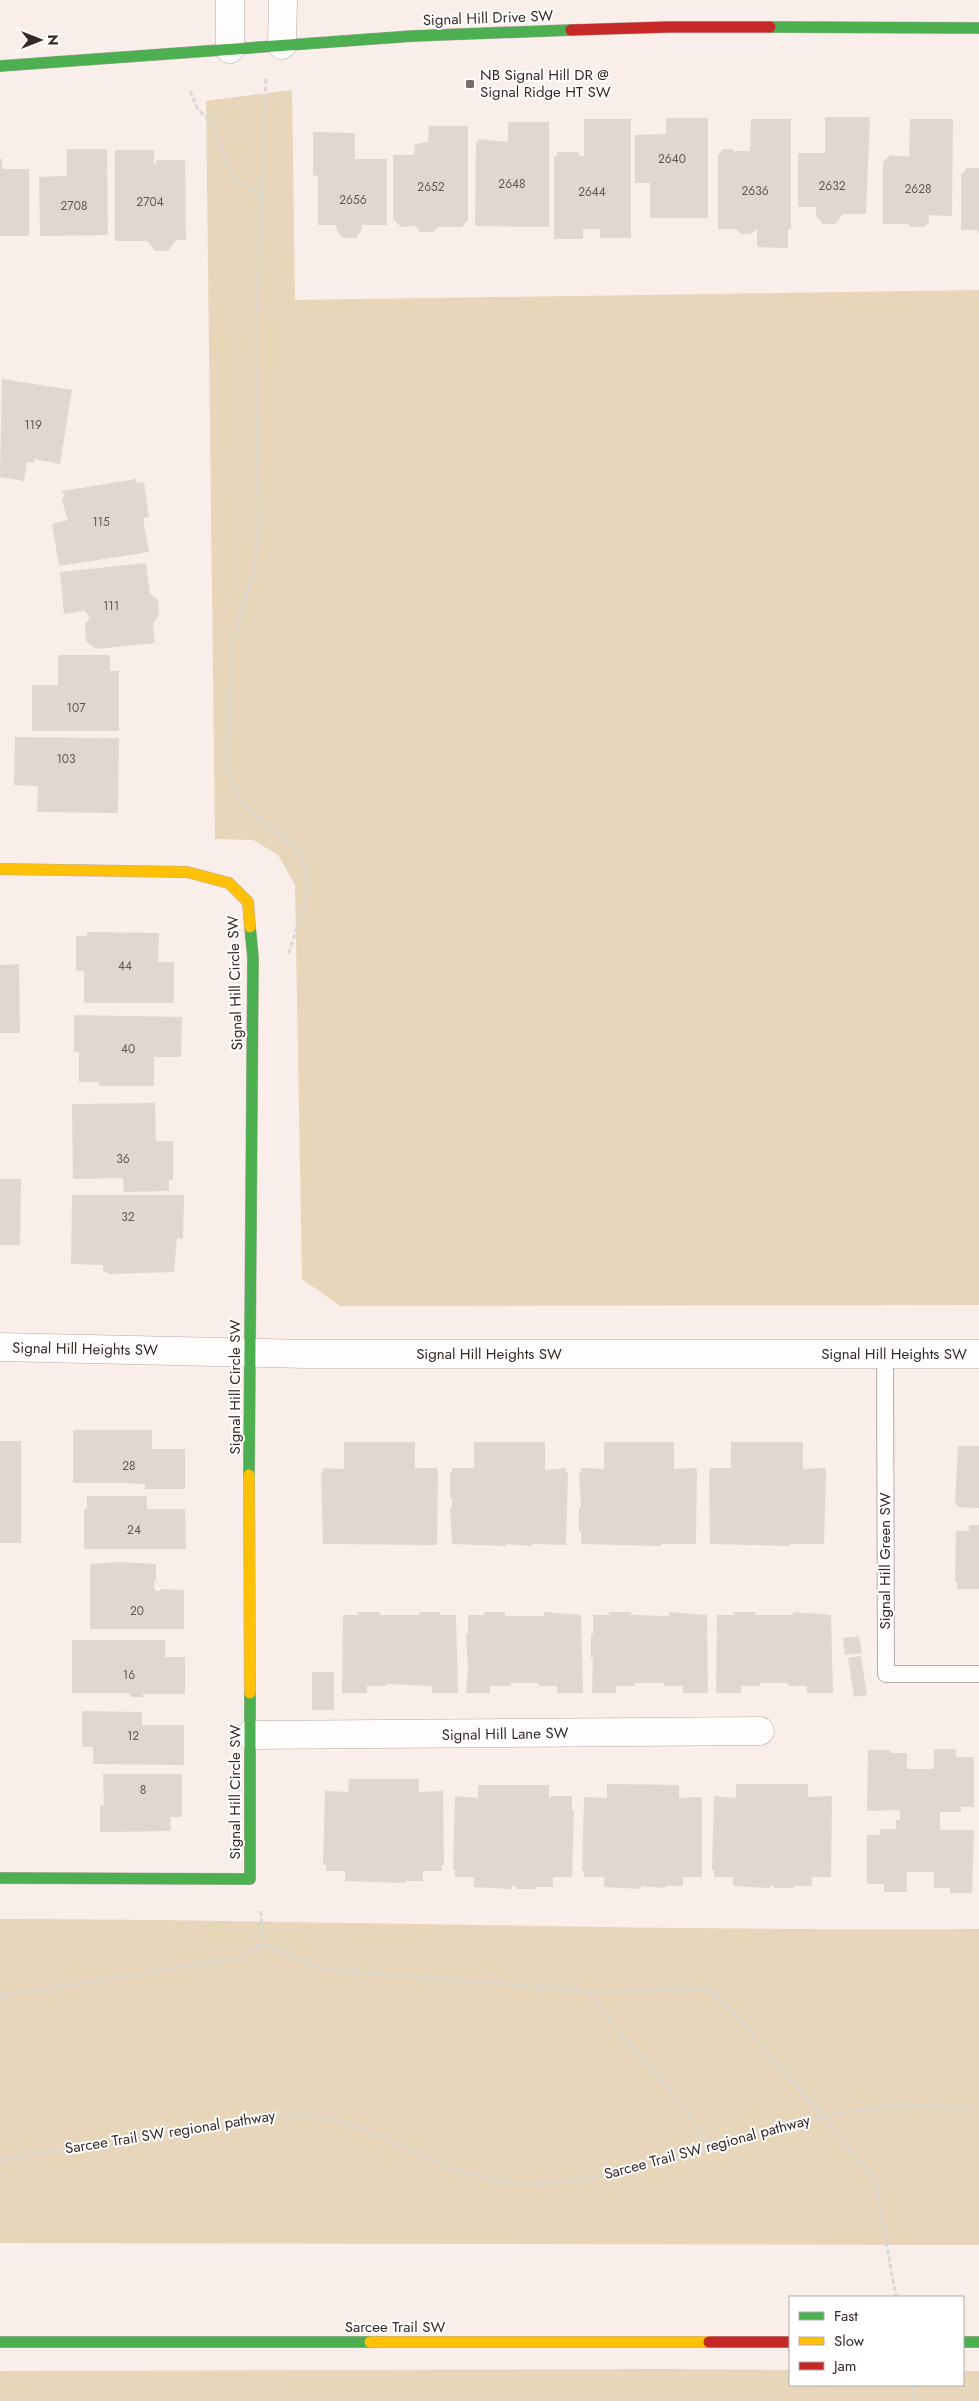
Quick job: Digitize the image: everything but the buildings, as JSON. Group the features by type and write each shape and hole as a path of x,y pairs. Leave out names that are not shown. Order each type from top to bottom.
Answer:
{"main road":[{"name":"Signal Hill Drive SW","path":"0,66 108,60 274,45 413,36 669,27 979,28"},
{"name":"Signal Hill Circle SW","path":"0,870 187,872 229,883 248,902 252,957 250,1880 0,1878"},
{"name":"Sarcee Trail SW","path":"0,2342 789,2342"},
{"path":"964,2342 979,2342"}],"street":[{"path":"230,0 230,49"},
{"path":"274,45 283,0"},
{"name":"Signal Hill Heights SW","path":"0,1347 250,1353 979,1354"},
{"name":"Signal Hill Lane SW","path":"250,1735 760,1731"}],"lane":[{"name":"Signal Hill Green SW","path":"885,1354 886,1674 979,1674"}],"path":[{"path":"274,45 262,196 256,334 259,531 251,581 232,640 227,769 238,797 247,808 296,848 307,871 307,898 289,950 288,961"},
{"path":"190,91 197,108 214,126 224,158 235,179 262,196"},
{"path":"250,1880 262,1914 262,1944"},
{"path":"262,1944 323,1969 588,1991 708,1989 727,2005 875,2178 896,2296"},
{"path":"0,1996 244,1957 262,1944"},
{"path":"588,1991 618,2030 671,2091 712,2147"},
{"name":"Sarcee Trail SW regional pathway","path":"0,2160 244,2118 315,2115 349,2124 385,2138 448,2168 522,2185 577,2180 660,2162 796,2122 852,2111 904,2105 979,2108"},
{"path":"912,2386 915,2401"}],"shaded area":[{"path":"292,90 295,300 979,290 979,1305 340,1306 302,1279 295,885 278,855 253,840 215,839 206,101"},
{"path":"0,1919 734,1928 979,1929 979,2245 0,2243"},
{"path":"789,2370 789,2386 964,2386 964,2371 979,2371 979,2401 0,2401 0,2371"}],"traffic: fast":[{"path":"770,27 979,28"},
{"path":"0,66 413,36 571,30"},
{"path":"249,1475 253,957 250,927"},
{"path":"0,1878 250,1879 250,1693"},
{"path":"0,2342 370,2342"},
{"path":"964,2342 979,2342"}],"traffic: slow":[{"path":"0,869 187,872 229,883 248,902 250,927"},
{"path":"249,1475 250,1693"},
{"path":"370,2342 709,2342"}],"traffic: jam":[{"path":"571,30 669,27 770,27"},
{"path":"709,2342 789,2342"}],"place":[{"name":"NB Signal Hill DR @ Signal Ridge HT SW","path":"470,84"}]}
